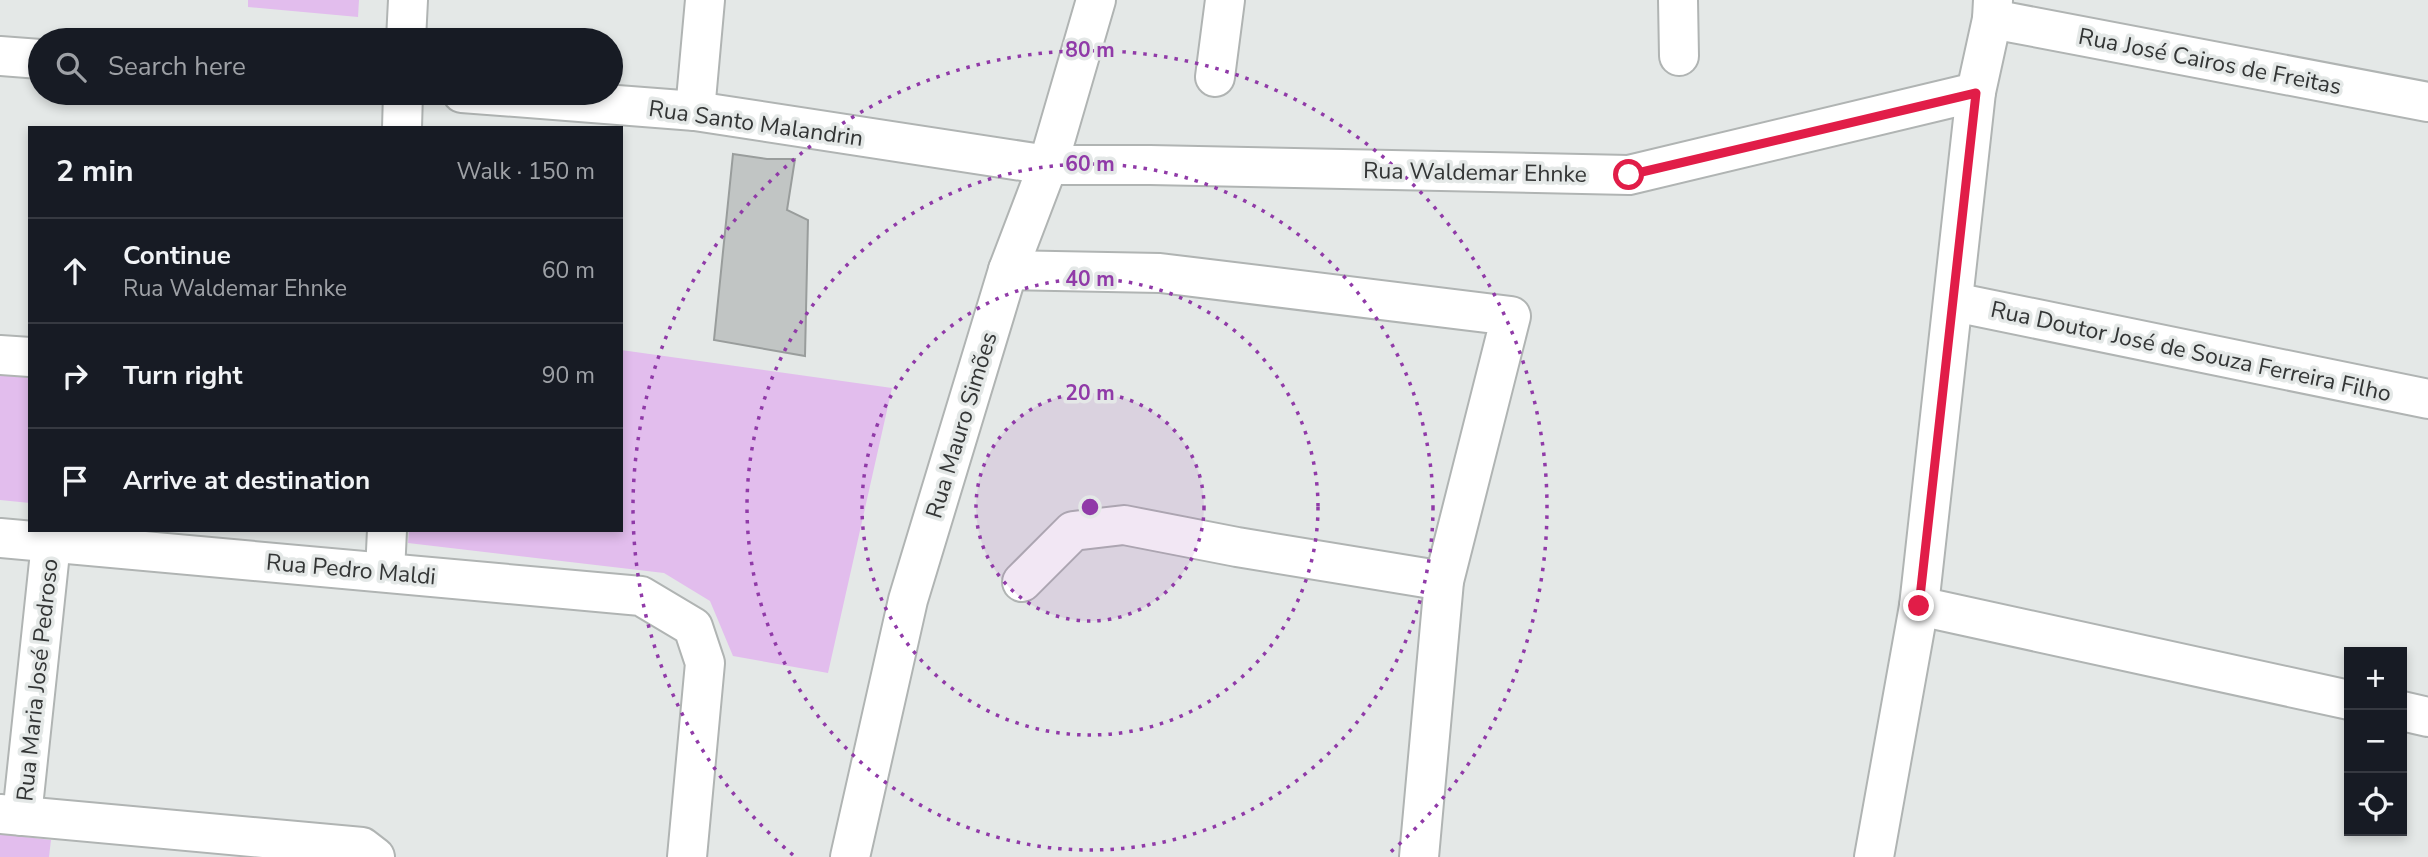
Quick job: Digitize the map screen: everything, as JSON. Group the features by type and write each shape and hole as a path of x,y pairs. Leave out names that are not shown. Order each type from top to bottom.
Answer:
{"street":[{"path":"407,28 408,0"},
{"path":"695,111 705,0"},
{"name":"Rua Mauro Simões","path":"850,857 908,600 1008,270 1048,165 1096,0"},
{"path":"1215,77 1225,0"},
{"path":"1678,0 1679,57"},
{"path":"1874,857 1919,606 1976,93 1992,10"},
{"name":"Rua José Cairos de Freitas","path":"1992,10 2428,102"},
{"path":"0,56 28,58"},
{"name":"Rua Waldemar Ehnke","path":"1048,165 1150,164 1629,175 1976,93"},
{"path":"402,126 403,105"},
{"name":"Rua Santo Malandrin","path":"617,105 695,111 1048,165"},
{"path":"1008,270 1160,273 1511,316 1444,581 1419,857"},
{"name":"Rua Doutor José de Souza Ferreira Filho","path":"1954,302 2428,400"},
{"path":"0,355 28,358"},
{"path":"1022,582 1073,531 1124,525 1237,547 1444,581"},
{"path":"385,572 387,532"},
{"name":"Rua Pedro Maldi","path":"0,538 641,596 693,627 705,663 687,857"},
{"name":"Rua Maria José Pedroso","path":"11,815 51,543"},
{"path":"1919,606 2344,699"},
{"path":"2407,712 2428,717"},
{"path":"11,815 368,852"}],"shaded area":[{"path":"248,0 359,0 358,17 248,7"},
{"path":"623,350 892,388 828,673 733,656 710,601 664,573 408,543 409,532 623,532"},
{"path":"0,374 28,377 28,503 0,500"},
{"path":"0,834 51,840 49,857 0,857"}],"building":[{"path":"733,154 767,159 795,159 787,210 808,220 805,356 714,340"}],"route":[{"path":"1629,175 1976,93 1919,606"}]}
